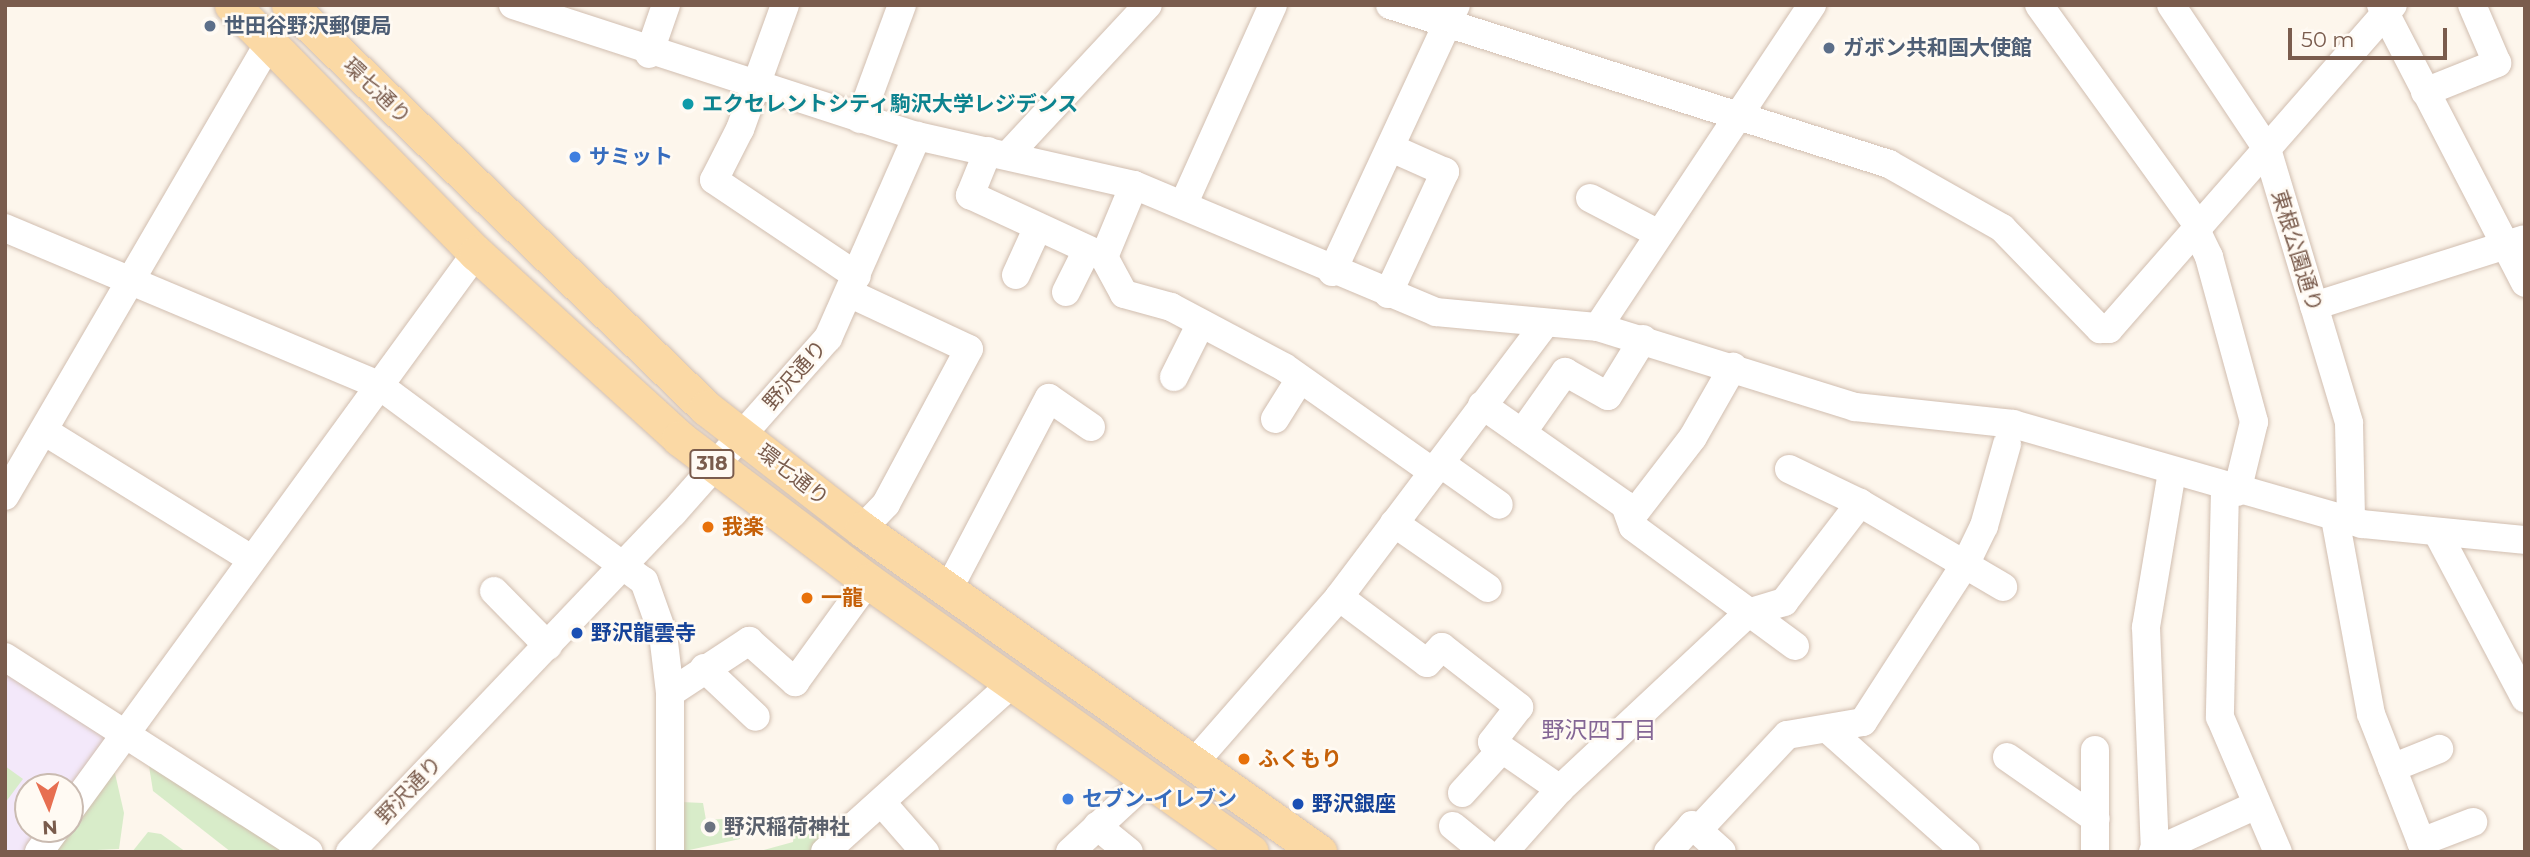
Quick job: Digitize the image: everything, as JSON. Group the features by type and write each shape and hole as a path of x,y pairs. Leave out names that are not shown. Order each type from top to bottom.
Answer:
{"main road":[{"name":"環七通り","path":"232,5 476,253 716,467 868,581 1251,852"},
{"name":"環七通り","path":"289,5 706,408 862,529 1319,852"}],"street":[{"path":"513,5 571,15 649,54 917,136 1134,185 1184,203 1332,272 1436,312 1598,327 1856,407 2013,424 2231,491 2343,519 2438,534 2525,540"},
{"path":"649,54 666,5"},
{"path":"785,5 756,86 713,180 854,285 969,349 886,504 862,529"},
{"path":"860,119 902,5"},
{"path":"1148,5 998,153 970,195 1095,255 1124,294 1200,323 1300,379 1499,505"},
{"path":"1184,203 1273,5"},
{"path":"1390,5 1452,14 1737,118 1889,164 1974,208 2029,252 2100,329 2109,330 2386,8 2425,92 2515,243 2525,283"},
{"path":"1598,327 1812,5"},
{"path":"2039,5 2201,224"},
{"path":"2063,5 2201,224 2254,422 2231,491 2220,717 2278,852"},
{"path":"2425,92 2497,63 2472,5"},
{"name":"東根公園通り","path":"2180,8 2267,149 2314,306 2348,424 2343,519 2371,714 2423,847"},
{"path":"1332,272 1452,14"},
{"path":"5,496 270,41"},
{"name":"野沢通り","path":"349,852 548,646 744,437 828,338 854,285 917,136"},
{"path":"1388,294 1445,172 1391,148"},
{"path":"1066,292 1095,255 1134,185"},
{"path":"1590,198 1659,234"},
{"path":"5,228 132,276 380,386 624,564 643,581 663,634 670,693 670,852"},
{"path":"1016,275 1038,229"},
{"path":"2314,306 2515,243"},
{"path":"84,791 476,253"},
{"path":"1174,377 1200,323"},
{"path":"1193,764 1339,597 1545,324"},
{"path":"1522,433 1565,372 1608,396 1643,339"},
{"path":"1733,367 1687,446 1633,516 1633,527 1795,646"},
{"path":"1275,419 1300,379"},
{"path":"948,590 1049,398 1091,427"},
{"path":"1482,405 1633,516"},
{"path":"44,431 251,559"},
{"path":"1698,830 1787,735 1830,731 1863,722 1966,563 1984,526 2007,444"},
{"path":"1789,469 1860,503 2003,587"},
{"path":"2172,472 2146,627 2154,851 2256,805"},
{"path":"1504,852 1560,789 1748,613 1784,602 1860,503"},
{"path":"1394,523 1488,588"},
{"path":"2438,534 2525,698"},
{"path":"670,693 704,668 749,641 794,682 868,581"},
{"path":"494,592 548,646"},
{"path":"1339,597 1427,663 1442,647 1519,707 1492,742 1560,789"},
{"path":"5,657 309,852"},
{"path":"704,668 756,717"},
{"path":"825,852 883,804 1013,683"},
{"path":"1830,731 1966,852"},
{"path":"2392,768 2439,749"},
{"path":"1462,793 1501,750"},
{"path":"2095,750 2095,852"},
{"path":"2007,757 2096,819"},
{"path":"1070,852 1148,779"},
{"path":"883,804 925,852"},
{"path":"2423,847 2473,822"},
{"path":"1668,852 1692,825 1722,852"},
{"path":"1097,826 1129,852"},
{"path":"1453,826 1485,852"}],"shaded area":[{"path":"5,668 105,733 106,741 81,773 14,773 14,843 33,843 27,852 5,852"}],"green space":[{"path":"5,766 15,773 14,791 5,803"},
{"path":"149,766 288,852 231,852 153,791"},
{"path":"114,769 124,813 119,849 52,852 59,843 84,843 84,809"},
{"path":"681,802 703,803 706,820 739,818 740,839 680,852"},
{"path":"796,818 827,839 813,852 756,852 793,842"},
{"path":"148,832 161,834 186,852 132,852"}],"place":[{"name":"世田谷野沢郵便局","path":"210,26"},
{"name":"ガボン共和国大使館","path":"1829,48"},
{"name":"エクセレントシティ駒沢大学レジデンス","path":"688,104"},
{"name":"サミット","path":"575,157"},
{"name":"我楽","path":"708,527"},
{"name":"一龍","path":"807,598"},
{"name":"野沢龍雲寺","path":"577,633"},
{"name":"ふくもり","path":"1244,759"},
{"name":"セブン-イレブン","path":"1068,799"},
{"name":"野沢銀座","path":"1298,804"},
{"name":"野沢稲荷神社","path":"710,827"}],"district":[{"name":"野沢四丁目","path":"1599,730"}]}
